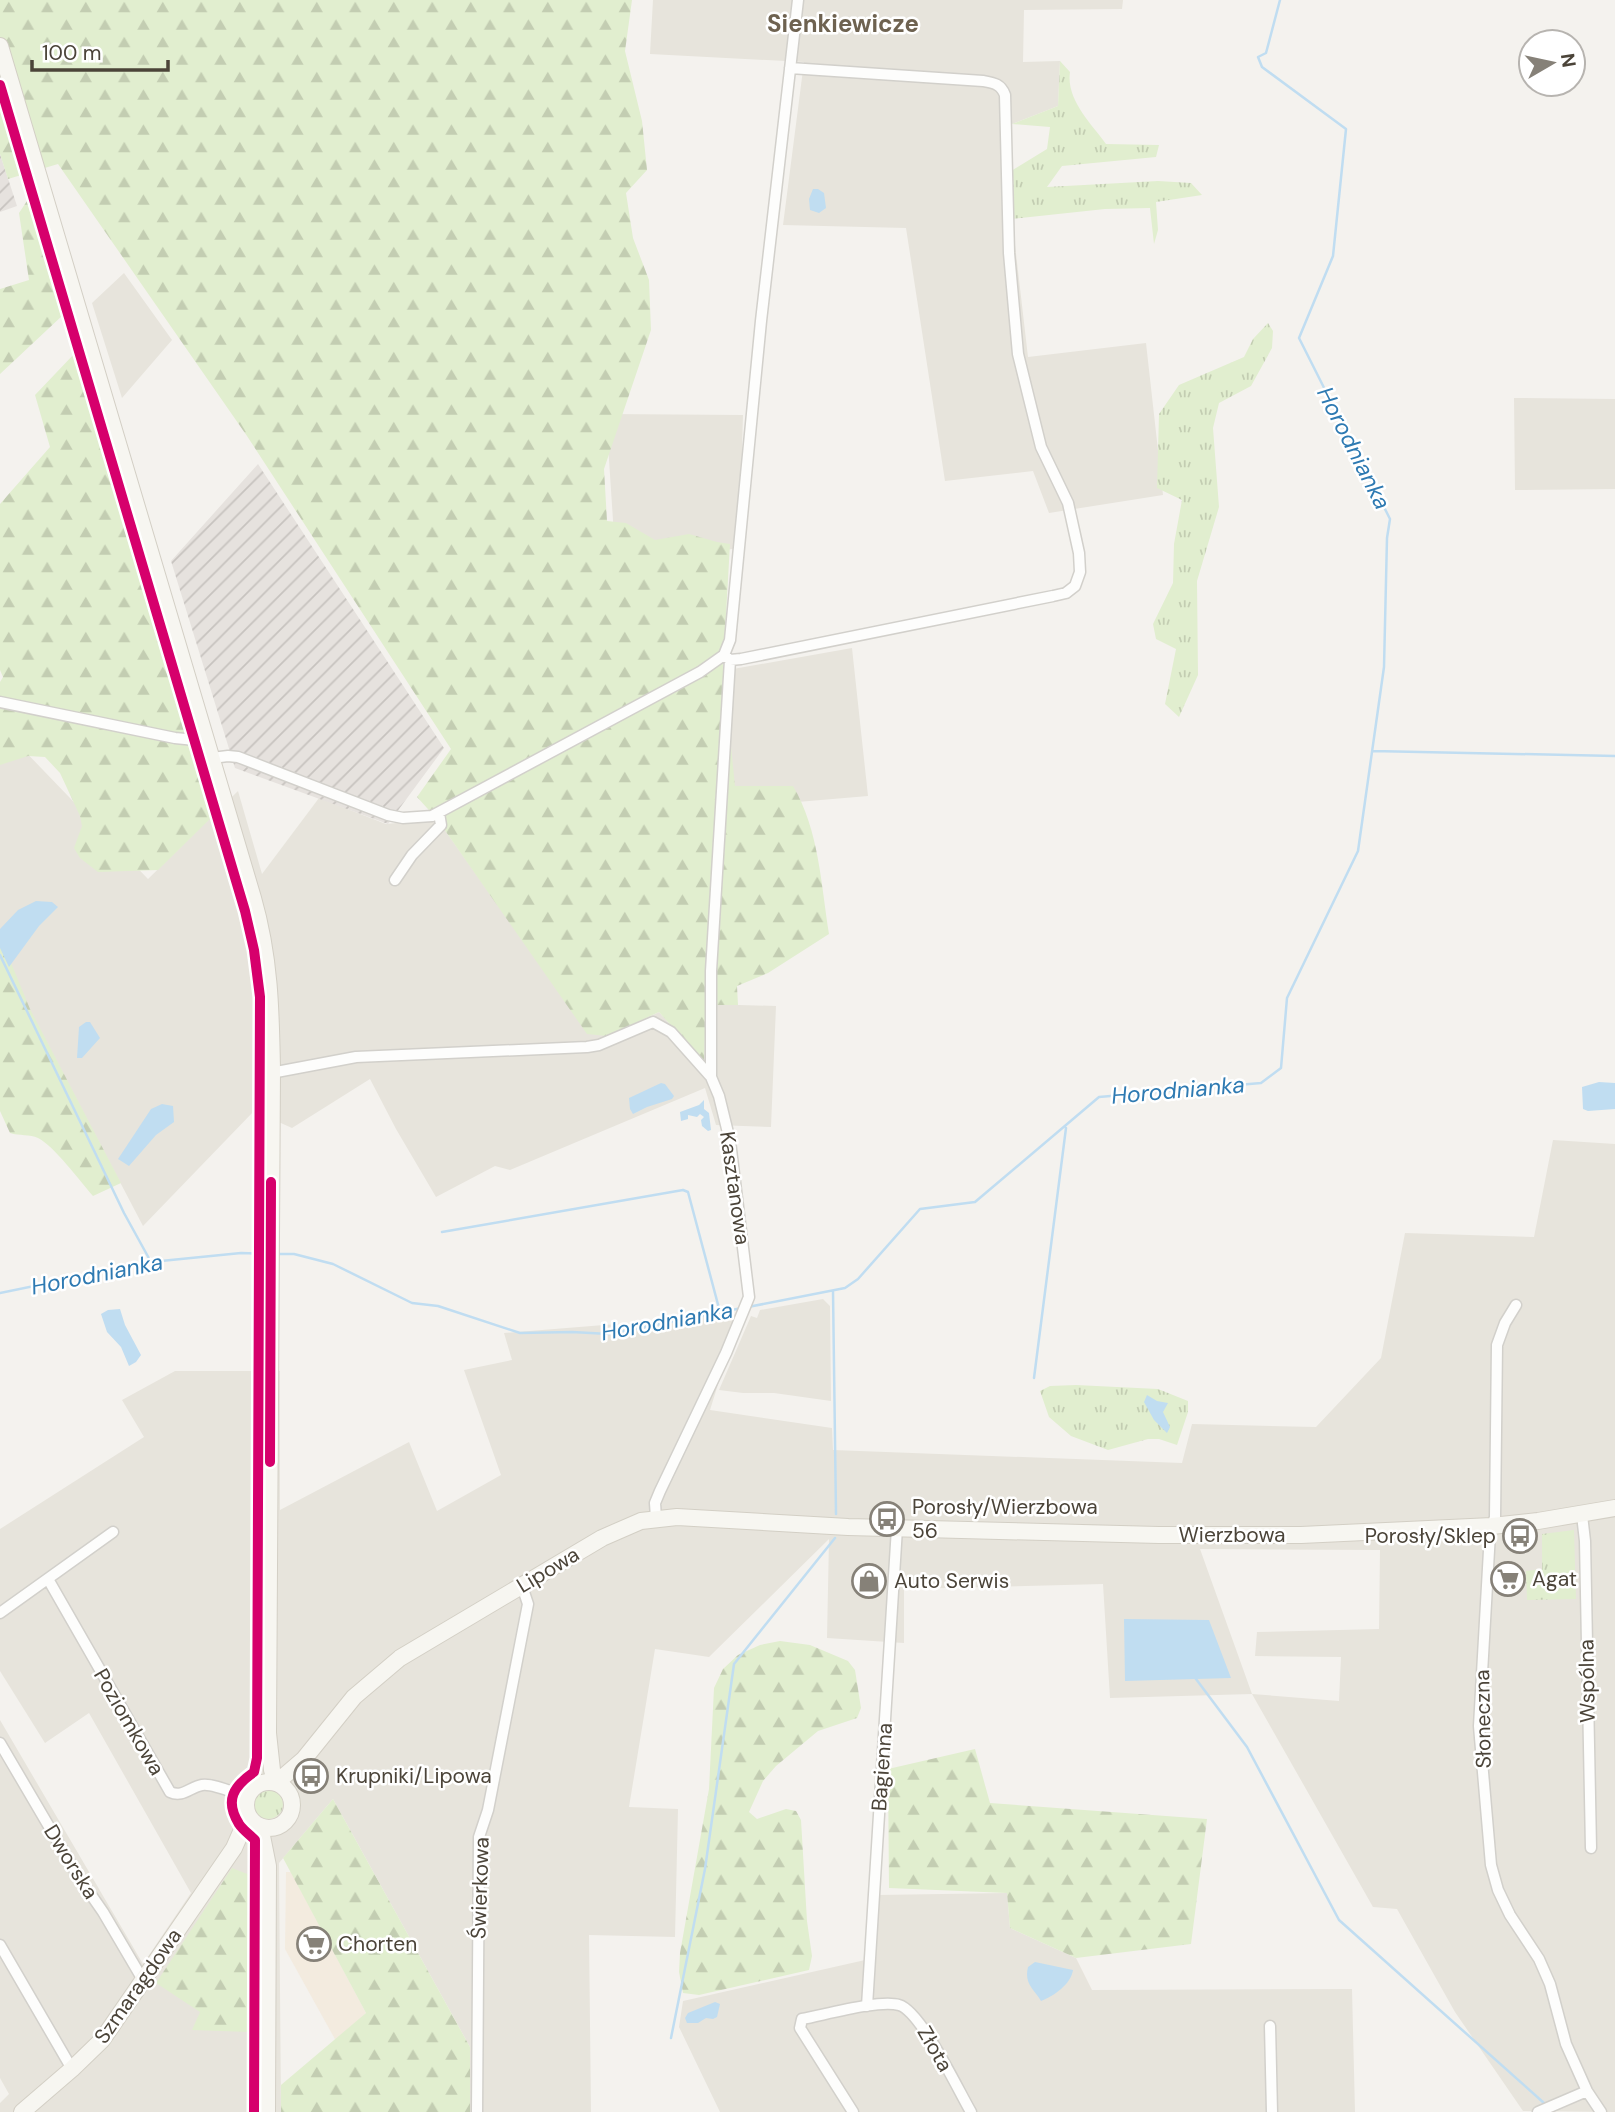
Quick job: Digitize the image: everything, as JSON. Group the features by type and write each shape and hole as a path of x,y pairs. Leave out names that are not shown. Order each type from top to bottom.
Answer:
{"street":[{"path":"711,1077 711,971 727,658 798,0"},
{"path":"0,46 262,928 270,976 268,1784"},
{"path":"212,758 228,755 238,757 296,782 388,815 416,818 439,813 727,658 789,650 1053,596 1066,593 1075,586 1080,572 1079,553 1068,503 1041,447 1018,354 1009,253 1003,89 999,85 983,81 790,68"},
{"path":"0,702 175,738 195,740 205,737"},
{"path":"396,880 412,855 441,825 439,813"},
{"path":"271,1073 356,1057 587,1047 599,1045 653,1022 661,1024 671,1032 711,1077"},
{"name":"Kasztanowa","path":"656,1518 655,1503 660,1491 746,1307 741,1223 730,1141 719,1096 711,1077"},
{"name":"Słoneczna","path":"1516,1305 1504,1323 1497,1345 1495,1517 1492,1526 1481,1672 1479,1726 1492,1865 1498,1890 1510,1915 1539,1959 1550,1984 1566,2044 1587,2091 1601,2112"},
{"name":"Wierzbowa","path":"848,1527 1159,1535 1346,1534 1492,1526 1582,1515 1615,1508"},
{"name":"Wspólna","path":"1582,1515 1585,1541 1591,1848"},
{"name":"Lipowa","path":"268,1784 304,1759 354,1697 379,1674 419,1645 602,1538 641,1521 677,1517 848,1527"},
{"name":"Bagienna","path":"867,2006 897,1528"},
{"path":"0,1614 113,1532"},
{"name":"Poziomkowa","path":"48,1579 170,1792 181,1794 200,1785 208,1785 247,1797"},
{"name":"Świerkowa","path":"477,2112 479,1837 488,1810 528,1604 522,1586"},
{"name":"Dworska","path":"0,1743 143,1980"},
{"path":"269,1748 285,1761 304,1759"},
{"name":"Lipowa","path":"290,1795 304,1759"},
{"path":"267,1860 278,1828 286,1822 292,1810 290,1795 284,1788 268,1784 254,1788 247,1797 267,1860 267,2112"},
{"path":"254,1821 278,1828"},
{"name":"Szmaragdowa","path":"22,2112 102,2040 254,1821"},
{"path":"235,1846 247,1848 267,1860"},
{"path":"0,1945 72,2069"},
{"name":"Złota","path":"853,2112 800,2028 802,2019 867,2006 897,2004 911,2012 923,2029 971,2112"},
{"path":"1270,2026 1272,2112"},
{"path":"1538,2112 1587,2091"}],"shaded area":[{"path":"653,0 1123,0 1122,9 1024,10 1023,62 1060,61 1058,106 1012,124 1012,219 1028,357 1146,343 1163,495 1049,513 1033,471 945,481 906,228 783,225 804,62 650,54"},
{"path":"0,154 17,206 0,212"},
{"path":"124,273 172,340 122,398 92,303"},
{"path":"1514,398 1615,399 1615,489 1515,490"},
{"path":"606,414 743,415 739,548 616,566"},
{"path":"258,464 444,748 388,824 235,768 171,561"},
{"path":"852,648 868,796 726,808 716,672"},
{"path":"17,743 148,879 238,791 262,874 319,798 386,824 437,819 514,928 608,1036 659,1012 704,1062 706,1004 776,1006 771,1127 716,1125 705,1088 510,1170 495,1166 436,1197 370,1079 292,1128 254,1111 143,1226 0,953 0,761"},
{"path":"1553,1140 1615,1144 1615,2112 1523,2111 1455,2012 1397,1909 1373,1907 1252,1694 1110,1698 1103,1584 904,1589 904,1643 827,1638 829,1539 709,1657 655,1649 629,1807 678,1809 675,1937 589,1935 591,2112 470,2112 470,2047 333,1799 279,1863 281,2112 0,2112 0,2103 9,2094 0,2078 0,1720 143,1964 191,1893 89,1713 45,1743 0,1671 0,1529 144,1437 122,1400 175,1371 280,1371 280,1510 409,1442 437,1511 501,1475 464,1370 512,1360 504,1333 740,1314 710,1410 832,1428 833,1450 1182,1463 1192,1424 1316,1427 1381,1358 1405,1233 1534,1237","holes":["1200,1549 1380,1550 1379,1629 1257,1632 1255,1656 1341,1657 1339,1701 1252,1694"]},
{"path":"823,1299 830,1306 831,1401 774,1393 719,1390 751,1316 757,1318 760,1310"},
{"path":"286,1872 291,1872 366,2013 336,2041 285,1949"},
{"path":"1007,1893 1010,1928 1076,1958 1092,1990 1352,1989 1355,2112 720,2112 679,2027 683,2001 874,1958 878,1895"}],"green space":[{"path":"0,0 632,0 625,51 642,121 647,170 626,193 633,238 649,280 651,330 604,469 607,521 626,523 655,540 689,534 730,544 723,668 735,786 793,786 802,803 814,839 829,934 768,973 737,986 738,1005 706,1005 704,1063 659,1012 607,1036 587,1034 437,819 417,797 451,749 247,436 58,164 8,179 0,154"},
{"path":"1060,61 1070,72 1076,102 1106,144 1159,145 1156,157 1062,166 1047,187 1158,181 1191,183 1202,195 1156,202 1158,230 1154,244 1150,208 1105,209 1012,219 1011,171 1047,149 1050,127 1012,124 1058,106"},
{"path":"29,198 63,315 0,374 0,289 29,280 19,213"},
{"path":"1268,323 1273,331 1272,348 1251,386 1219,403 1213,428 1219,507 1197,581 1198,675 1179,717 1165,704 1176,649 1156,639 1153,624 1173,583 1174,544 1182,500 1157,488 1159,414 1179,385 1244,357 1253,339"},
{"path":"75,353 212,817 158,870 98,872 80,858 74,848 82,826 60,773 45,757 28,756 0,765 0,682 3,677 0,670 0,504 50,447 35,395"},
{"path":"0,936 30,1009 121,1183 93,1196 44,1142 35,1137 10,1133 0,1111"},
{"path":"1050,1386 1158,1389 1188,1401 1188,1412 1177,1445 1159,1439 1148,1439 1108,1450 1071,1436 1049,1417 1040,1391"},
{"path":"1574,1530 1576,1599 1527,1600 1526,1571 1542,1569 1542,1534"},
{"path":"1569,1539 1570,1556 1548,1557 1547,1541"},
{"path":"780,1641 810,1645 848,1661 855,1670 861,1708 857,1718 818,1731 776,1766 763,1781 749,1812 757,1819 786,1809 796,1811 801,1820 807,1921 812,1956 809,1970 699,1995 683,1993 679,1972 680,1953 709,1789 714,1688 723,1669 738,1655 760,1645"},
{"path":"975,1749 990,1803 1207,1819 1191,1944 1076,1958 1010,1928 1007,1893 889,1888 888,1769"},
{"path":"268,1789 274,1790 282,1798 282,1810 274,1818 268,1819 262,1818 254,1810 253,1804 254,1798 262,1790"},
{"path":"333,1799 470,2047 470,2112 281,2112 281,2085 366,2013 283,1858"},
{"path":"232,1868 250,1875 250,2032 192,2030 200,2012 156,1983"}],"water":[{"path":"813,189 824,193 826,208 819,213 810,210 809,199"},
{"path":"36,901 52,902 58,907 39,926 9,967 0,948 0,929 18,910"},
{"path":"90,1022 100,1038 82,1058 77,1058 79,1027"},
{"path":"1599,1082 1615,1083 1615,1109 1583,1109 1582,1087"},
{"path":"661,1083 665,1084 674,1096 672,1099 633,1114 629,1098"},
{"path":"704,1100 704,1109 709,1113 711,1130 708,1131 702,1126 701,1120 704,1117 700,1114 697,1117 688,1115 688,1119 681,1121 680,1112 699,1105"},
{"path":"162,1104 173,1106 174,1122 156,1135 129,1166 118,1159 151,1109"},
{"path":"120,1309 141,1355 129,1366 121,1347 107,1332 101,1314"},
{"path":"1147,1395 1168,1403 1163,1412 1170,1427 1167,1433 1154,1420 1144,1402"},
{"path":"1124,1619 1209,1620 1231,1678 1125,1681"},
{"path":"1035,1962 1073,1970 1061,1989 1041,2001 1027,1978 1028,1967"},
{"path":"715,2002 720,2004 717,2017 706,2018 698,2023 687,2023 685,2018 688,2013"}],"waterway":[{"name":"Horodnianka","path":"748,1307 845,1288 858,1279 920,1209 975,1202 1099,1097 1261,1083 1281,1068 1287,998 1358,851 1384,667 1387,538 1390,519 1299,338 1333,256 1346,129 1262,67 1258,57 1266,53 1280,0"},
{"path":"1373,751 1615,756"},
{"path":"0,955 124,1213 151,1262"},
{"path":"1034,1378 1066,1128"},
{"path":"442,1232 683,1190 688,1192 720,1312"},
{"name":"Horodnianka","path":"0,1293 151,1262 241,1253 266,1254"},
{"name":"Horodnianka","path":"276,1254 294,1254 333,1264 412,1303 438,1306 520,1333 609,1334 742,1308"},
{"path":"833,1291 836,1514"},
{"path":"671,2038 705,1869 734,1664 835,1538"},
{"path":"1196,1679 1247,1747 1339,1920 1544,2103"}],"cycle path":[{"path":"0,85 245,911 254,950 260,997 257,1758 254,1772 237,1788 232,1801 239,1824 255,1840 254,2112"},
{"path":"270,1462 271,1182"}],"place":[{"name":"Porosły/Wierzbowa 56","path":"887,1519"},
{"name":"Porosły/Sklep","path":"1520,1536"},
{"name":"Agat","path":"1508,1579"},
{"name":"Auto Serwis","path":"869,1581"},
{"name":"Krupniki/Lipowa","path":"311,1776"},
{"name":"Chorten","path":"314,1944"}],"district":[{"name":"Sienkiewicze","path":"843,23"}]}
